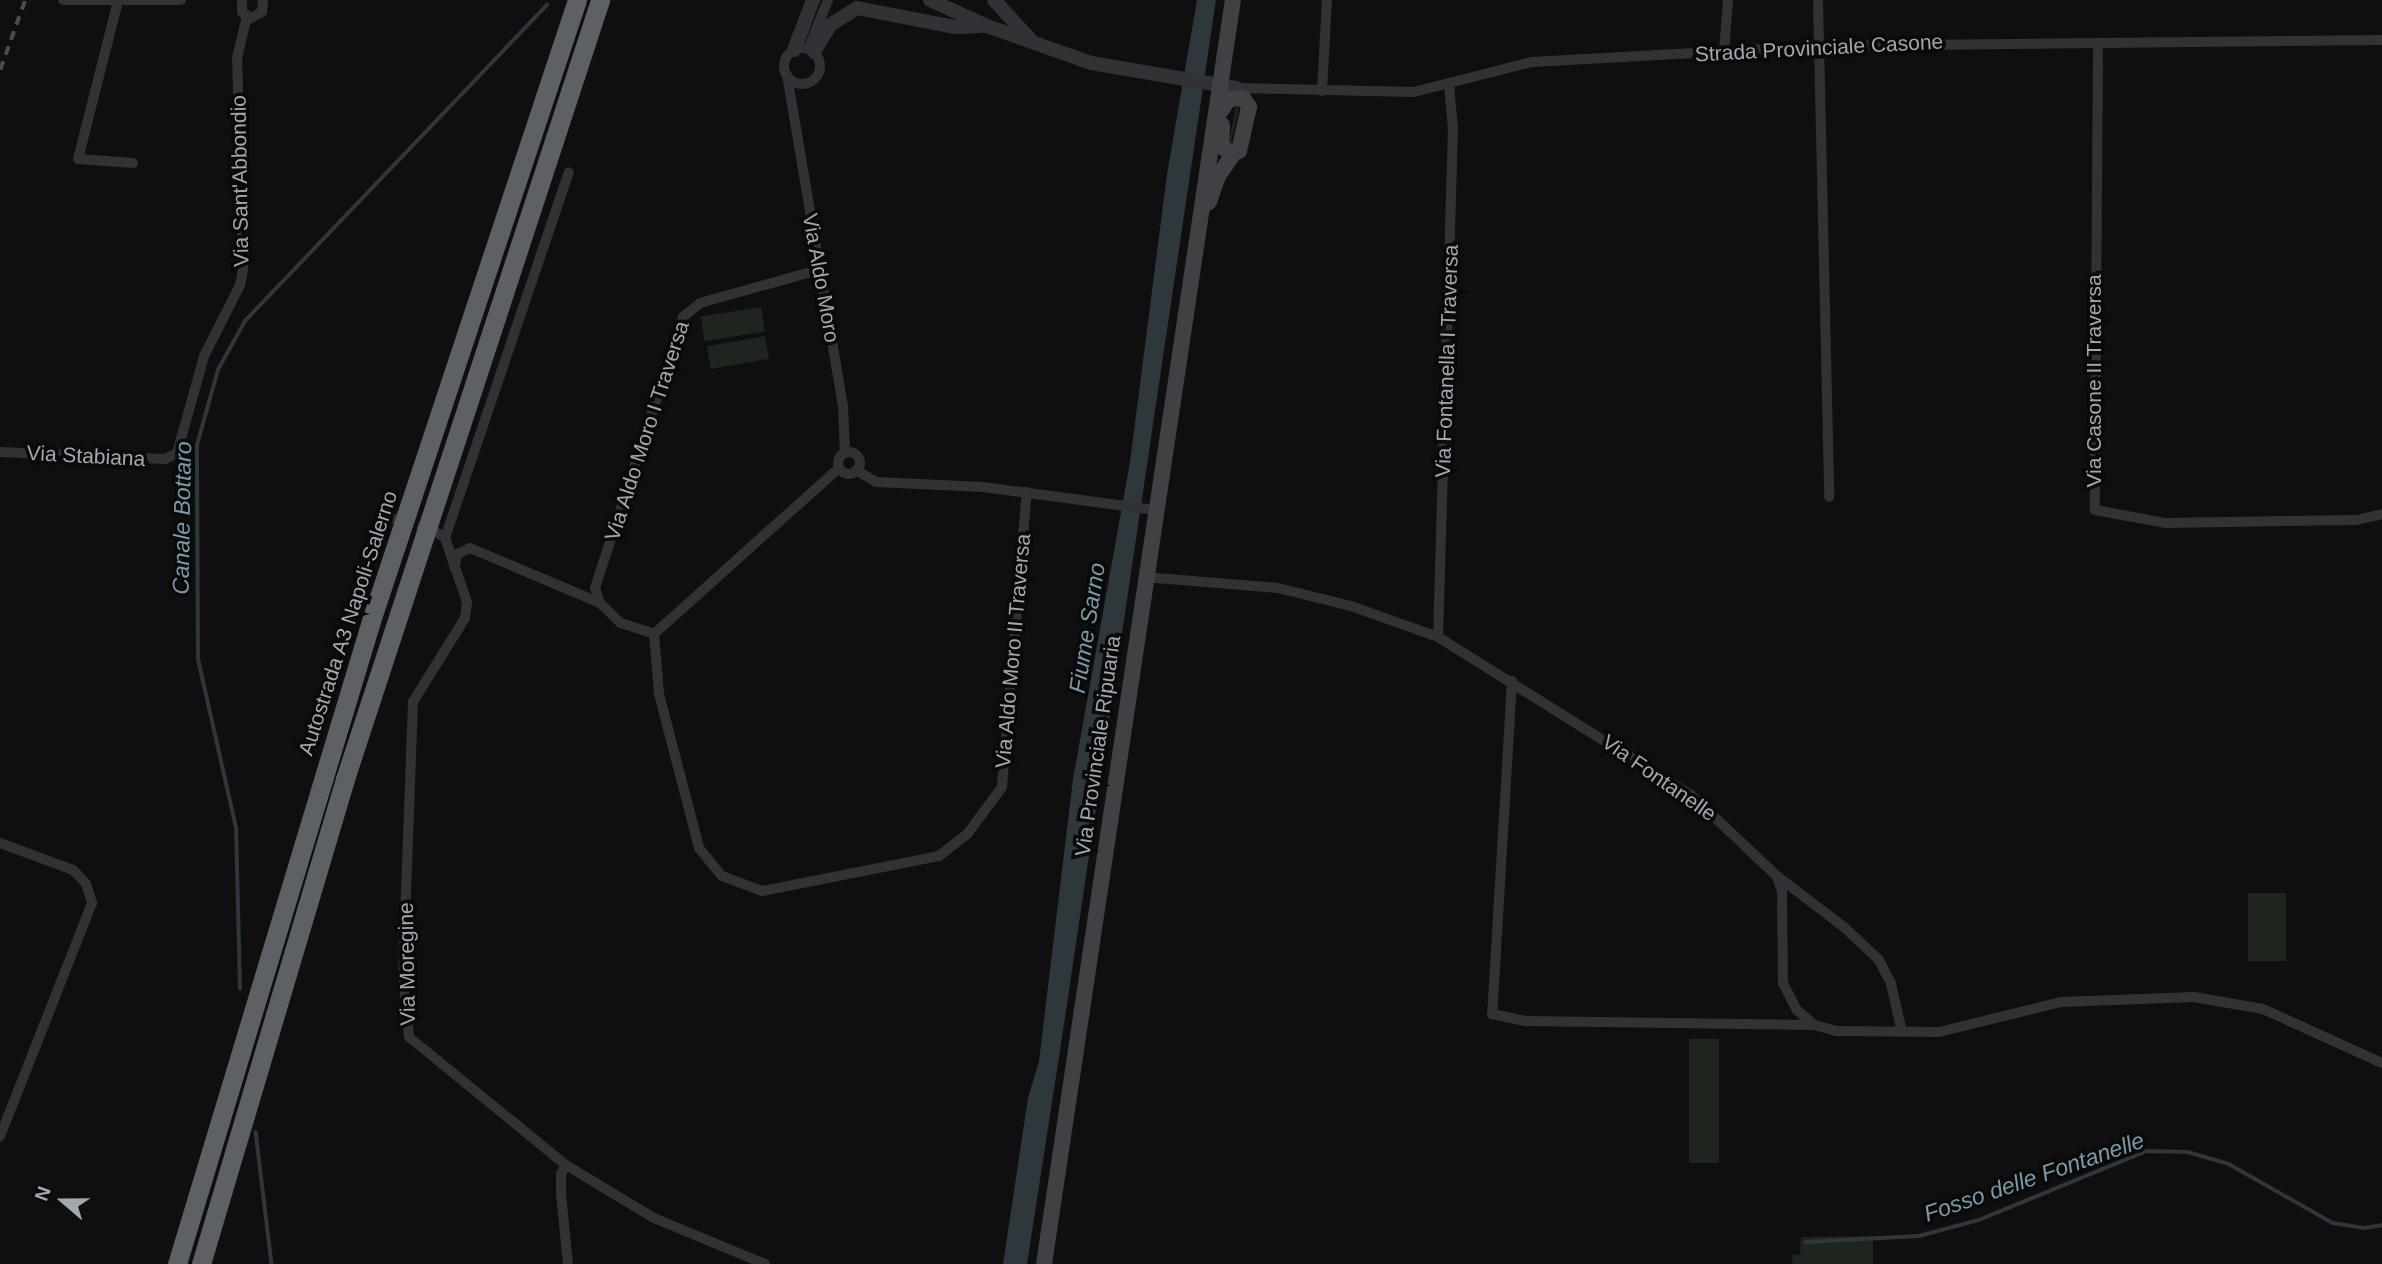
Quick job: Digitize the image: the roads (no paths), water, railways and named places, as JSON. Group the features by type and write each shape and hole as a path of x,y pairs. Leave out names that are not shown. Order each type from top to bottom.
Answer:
{"highway":[{"name":"Autostrada A3 Napoli-Salerno","path":"177,1264 371,621 577,0"},
{"path":"201,1264 349,766 600,0"}],"main road":[{"name":"Via Provinciale Ripuaria","path":"1198,234 1218,176 1244,144 1229,94 1224,60 1233,0"},
{"name":"Via Provinciale Ripuaria","path":"1220,142 1229,94"},
{"path":"1229,94 1214,120 1220,142 1227,152 1235,152"},
{"name":"Via Provinciale Ripuaria","path":"1044,1264 1152,510 1214,120"}],"street":[{"path":"63,0 181,0"},
{"path":"241,0 242,12 247,16 262,12 263,0"},
{"path":"793,105 820,67 806,50 813,0"},
{"path":"806,50 828,0"},
{"path":"930,0 987,26 1091,63 1229,94 1260,90"},
{"path":"994,0 1032,42"},
{"path":"1322,91 1327,0"},
{"path":"1724,52 1728,0"},
{"path":"1818,0 1829,497"},
{"path":"118,1 78,159 133,163"},
{"path":"811,81 795,82 787,75 786,59 806,50 830,25 856,8 955,27 987,26"},
{"name":"Via Sant'Abbondio","path":"172,458 181,443 204,356 240,285 243,270 237,58 247,16"},
{"name":"Strada Provinciale Casone","path":"1229,94 1260,90 1413,92 1532,62 1817,46 1987,41 2098,45 2382,40"},
{"name":"Via Casone II Traversa","path":"2098,45 2095,510 2165,523 2357,520 2382,514"},
{"name":"Via Aldo Moro","path":"787,75 843,406 845,453"},
{"name":"Via Fontanella I Traversa","path":"1438,637 1454,130 1449,85"},
{"name":"Via Moregine","path":"569,172 442,536 467,602 465,618 414,702 404,1026 427,1056 566,1165 654,1217 765,1264"},
{"name":"Via Aldo Moro I Traversa","path":"600,603 595,589 683,317 700,303 818,270"},
{"name":"Via Stabiana","path":"0,452 172,458"},
{"path":"454,566 458,554 470,548 600,603 621,623 654,634 839,468 839,457 845,453 857,456 856,470"},
{"path":"839,468 847,474 856,470"},
{"path":"856,470 876,482 1027,492 1152,510"},
{"name":"Via Aldo Moro II Traversa","path":"654,634 659,694 699,848 722,876 762,891 939,856 968,833 1002,787 1027,492"},
{"name":"Via Fontanelle","path":"1144,577 1278,588 1351,606 1438,637 1512,681 1692,796 1777,876 1844,927 1879,960 1891,984 1902,1032"},
{"path":"1512,681 1492,1014 1526,1021 1814,1025 1836,1031 1939,1032 2061,1002 2194,997 2263,1009 2382,1063"},
{"path":"0,843 73,870 86,884 92,902 0,1137"},
{"path":"1777,876 1782,891 1783,984 1797,1010 1814,1025"},
{"path":"566,1165 561,1174 561,1194 568,1264"}],"waterway":[{"name":"Canale Bottaro","path":"240,989 236,828 198,659 197,445 218,370 245,321 547,5"},
{"name":"Canale Bottaro","path":"256,1132 272,1264"},
{"name":"Fosso delle Fontanelle","path":"1806,1242 1919,1236 1979,1220 2146,1151 2188,1152 2229,1164 2333,1223 2364,1228 2382,1225"}],"tunnel":[{"path":"389,517 430,530"}],"railway":[{"path":"0,70 25,0"}],"water label":[{"name":"Fiume Sarno","path":"1087,628"}]}
